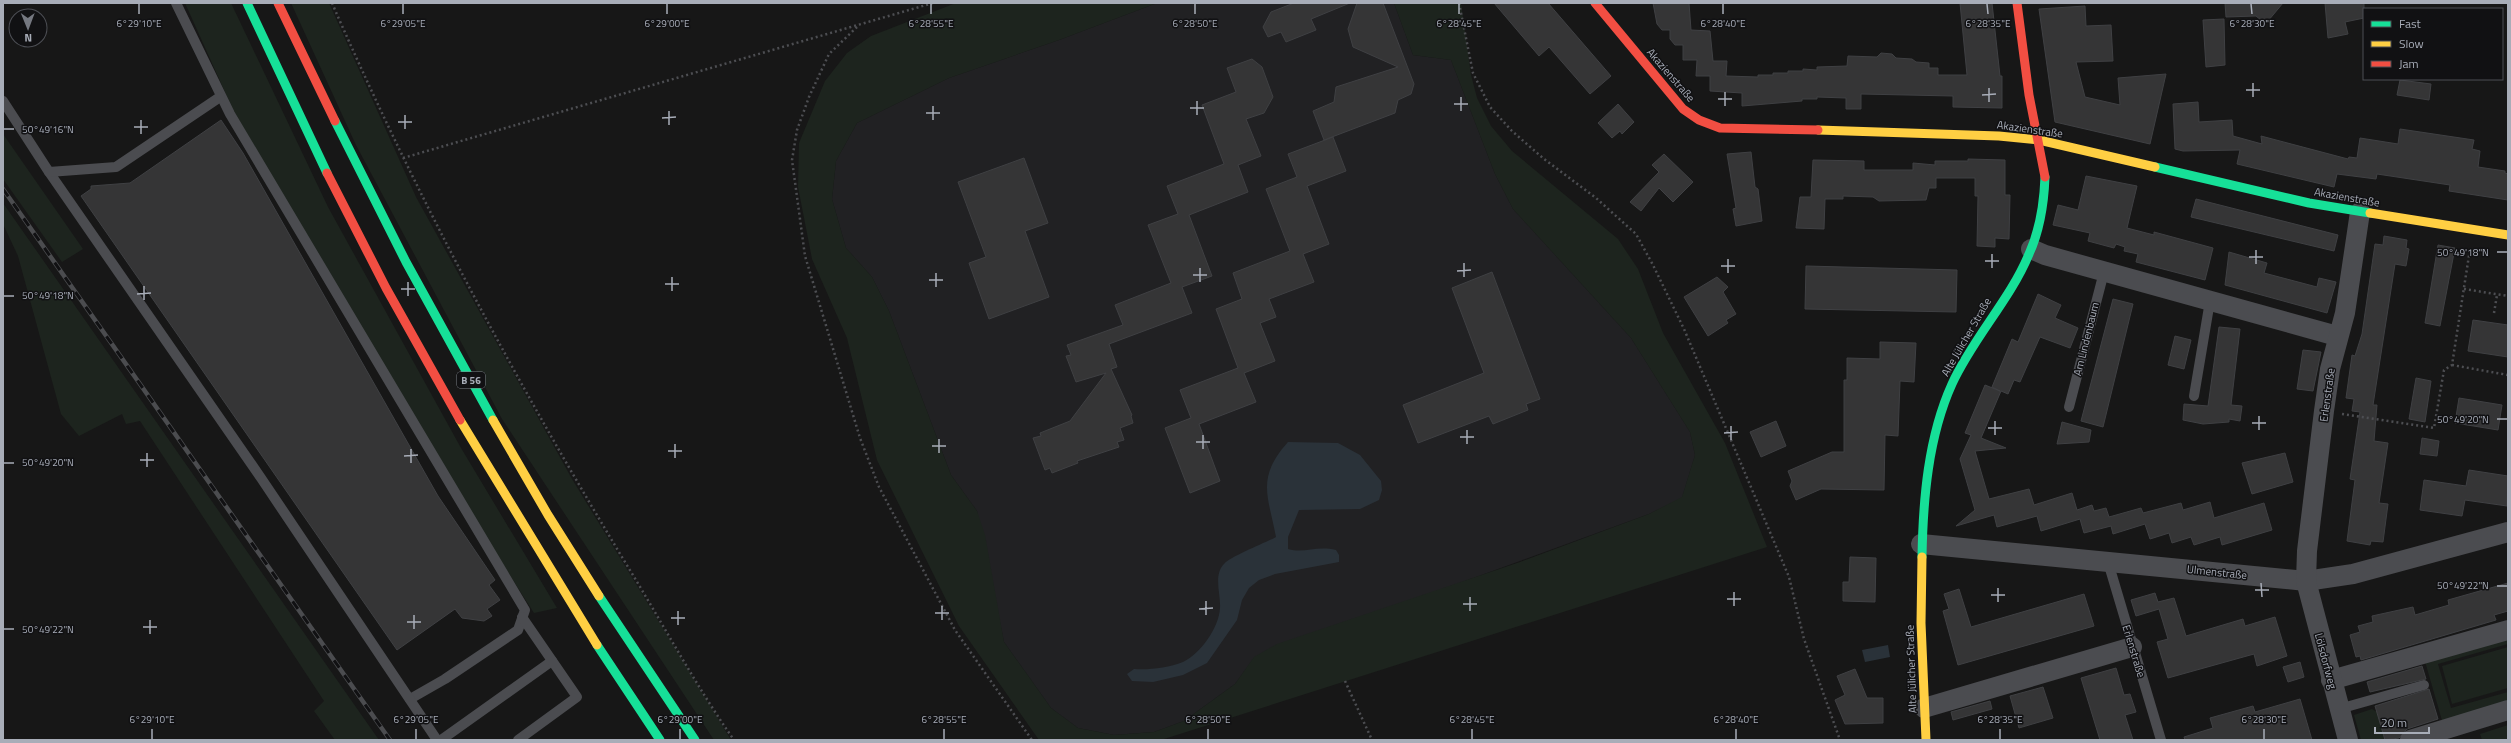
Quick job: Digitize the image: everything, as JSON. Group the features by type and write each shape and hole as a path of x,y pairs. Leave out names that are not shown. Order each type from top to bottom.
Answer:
{"street":[{"name":"B 56","path":"246,3 278,74 342,203 477,452 609,666 660,740"},
{"name":"B 56","path":"278,3 334,123 481,400 550,517 695,740"},
{"name":"Akazienstraße","path":"1595,3 1683,109 1699,120 1720,128 1896,132 1999,136 2039,140 2309,203 2508,235"},
{"name":"Alte Jülicher Straße","path":"1926,740 1919,575 1921,544 1935,442 1949,392 1961,366 2025,263 2031,249 2045,183 2045,168 2030,96 2017,3"},
{"name":"Erlenstraße","path":"2306,581 2307,551 2324,411 2337,336 2345,312 2360,212"},
{"path":"2031,249 2044,255 2337,336"},
{"name":"Ulmenstraße","path":"1921,544 2306,581 2353,574 2507,534"},
{"name":"Lölsdorfweg","path":"2306,581 2348,740"},
{"path":"2331,680 2508,630"},
{"path":"1924,708 2132,647"},
{"path":"2410,740 2508,710"}],"lane":[{"path":"176,3 220,97 525,610 518,630 445,679 410,699"},
{"path":"49,172 116,167 220,97"},
{"path":"3,101 49,172 262,478 437,740"},
{"name":"Am Lindenbaum","path":"2069,407 2104,272"},
{"path":"2194,396 2210,301"},
{"name":"Erlenstraße","path":"2108,562 2132,647 2161,740"},
{"path":"518,740 578,697 522,618"},
{"path":"441,740 552,661"},
{"path":"2339,709 2424,685"}],"path":[{"path":"332,3 403,158 465,280 574,478 734,740"},
{"path":"403,158 857,27 933,3"},
{"path":"1459,3 1473,73 1490,107 1517,136 1596,198 1636,234 1684,328 1789,577 1804,639 1840,740"},
{"path":"857,27 829,54 809,97 797,130 792,160 805,256 860,438 879,487 955,630 1032,740"},
{"path":"2452,365 2473,230"},
{"path":"2464,289 2508,296"},
{"path":"2494,313 2497,294"},
{"path":"2324,411 2434,428 2444,370 2452,365 2508,375"},
{"path":"1345,681 1372,740"}],"shaded area":[{"path":"185,3 231,3 328,207 461,448 557,608 534,613 460,498 233,110"},
{"path":"291,3 329,3 416,197 572,479 731,740 714,740 502,419 356,145"},
{"path":"956,3 1157,3 1059,40 949,78 857,123 836,161 832,199 846,248 872,277 889,311 951,475 977,511 985,535 1004,642 1051,708 1078,728 1114,735 1154,732 1184,721 1235,684 1254,657 1277,644 1520,562 1649,514 1682,497 1695,455 1690,432 1631,338 1513,209 1495,174 1451,60 1413,55 1394,3 1461,3 1471,75 1477,98 1491,126 1512,151 1618,239 1638,269 1663,333 1725,443 1767,547 1161,740 1039,740 959,626 877,460 847,338 812,259 798,187 799,143 825,81 847,53 871,36"},
{"path":"1157,3 1394,3 1413,55 1451,60 1495,174 1513,209 1631,338 1690,432 1695,455 1682,498 1649,514 1254,658 1235,684 1184,721 1154,732 1114,735 1078,728 1051,708 1004,642 977,511 951,475 889,311 872,277 846,248 832,199 836,161 857,123 949,78 1059,40"},
{"path":"3,134 83,249 62,262 3,179"},
{"path":"3,203 379,740 335,740 314,711 324,701 140,421 126,424 122,414 79,436 61,414 18,256 3,224"},
{"path":"1288,442 1338,443 1360,455 1381,481 1382,490 1379,500 1360,509 1299,510 1288,537 1288,549 1300,551 1322,548 1336,550 1339,555 1339,562 1275,574 1259,580 1249,588 1242,600 1237,620 1207,663 1183,675 1153,682 1132,681 1127,674 1134,669 1152,669 1171,666 1183,662 1202,647 1208,640 1219,616 1220,603 1218,579 1224,564 1234,557 1276,537 1268,498 1268,477 1278,455"},
{"path":"2508,634 2508,644 2438,664 2451,708 2508,692 2508,706 2443,724 2424,658"},
{"path":"1888,645 1890,657 1865,662 1862,650"},
{"path":"2508,647 2508,688 2452,704 2442,666"},
{"path":"2372,709 2377,712 2385,740 2361,740 2354,715"},
{"path":"2508,725 2508,740 2482,740 2480,734"}],"building":[{"path":"1294,3 1350,3 1311,19 1316,30 1286,42 1281,32 1268,37 1263,27 1271,12"},
{"path":"1357,3 1383,3 1414,84 1411,94 1398,100 1395,113 1324,140 1313,111 1334,102 1336,87 1398,67 1353,47 1348,29"},
{"path":"1494,3 1548,3 1611,76 1590,94 1549,47 1539,56"},
{"path":"1653,3 1689,3 1691,30 1710,31 1713,61 1727,61 1726,76 1758,77 1758,75 1773,75 1773,73 1788,73 1788,71 1803,71 1803,69 1817,70 1817,67 1847,66 1848,56 1877,57 1881,53 1892,54 1896,58 1912,59 1916,62 1929,63 1929,68 1938,68 1938,75 1967,75 1960,3 1992,3 2000,76 2002,76 2002,108 1953,107 1953,96 1861,94 1861,109 1846,109 1846,98 1817,97 1817,99 1802,99 1802,101 1742,106 1742,93 1710,91 1710,76 1696,76 1697,60 1683,60 1683,45 1675,45 1670,39 1670,30 1662,30 1657,24"},
{"path":"2225,3 2283,3 2268,21 2262,21 2256,16 2226,17"},
{"path":"2325,3 2364,3 2363,18 2345,22 2348,34 2328,38"},
{"path":"2085,6 2086,26 2111,25 2113,61 2076,62 2085,97 2120,105 2118,78 2166,74 2150,144 2055,122 2039,9"},
{"path":"2224,19 2225,65 2206,67 2203,20"},
{"path":"1252,59 1262,67 1273,97 1264,113 1246,119 1261,156 1238,165 1248,192 1189,215 1212,276 1182,287 1192,313 1109,344 1117,367 1111,369 1132,415 1133,423 1120,428 1124,440 1117,442 1119,447 1077,461 1078,463 1052,473 1050,468 1045,470 1033,438 1041,436 1040,433 1070,421 1106,373 1076,382 1066,356 1071,355 1067,345 1123,325 1115,305 1171,283 1148,225 1178,214 1167,186 1224,164 1202,105 1236,92 1227,68"},
{"path":"2400,80 2431,84 2429,100 2397,95"},
{"path":"2198,102 2199,122 2232,120 2233,136 2262,144 2261,136 2348,159 2349,157 2357,158 2360,138 2398,144 2400,129 2474,140 2472,149 2480,151 2478,167 2505,171 2505,173 2508,174 2508,200 2449,191 2450,185 2377,174 2376,179 2337,174 2334,187 2237,164 2240,150 2183,151 2175,149 2173,104"},
{"path":"1618,104 1634,122 1622,134 1620,131 1612,138 1598,123"},
{"path":"221,120 243,153 438,496 495,580 489,585 500,600 487,609 492,616 484,621 462,618 455,609 397,650 81,196 91,189 91,186 130,183"},
{"path":"1333,137 1346,171 1307,186 1329,244 1303,254 1314,282 1269,299 1276,317 1260,323 1275,361 1244,373 1256,402 1199,424 1220,481 1190,493 1165,428 1191,418 1180,390 1238,368 1216,309 1242,299 1233,273 1290,251 1266,189 1297,177 1288,154"},
{"path":"1751,152 1755,187 1758,189 1762,221 1736,226 1733,209 1736,208 1727,154"},
{"path":"1664,154 1693,182 1673,202 1659,188 1641,211 1630,202 1659,172 1652,165"},
{"path":"1024,158 1048,223 1025,231 1049,297 989,319 969,263 986,257 958,182"},
{"path":"1968,159 2005,160 2005,195 2010,195 2009,239 1995,238 1995,247 1977,246 1978,196 1975,196 1975,178 1936,178 1936,188 1929,188 1926,200 1879,201 1873,197 1843,196 1843,199 1825,199 1824,229 1796,228 1800,197 1811,197 1813,160 1864,161 1864,170 1913,170 1913,163 1935,165 1935,161 1968,161"},
{"path":"2086,176 2137,186 2127,228 2154,235 2154,232 2213,248 2205,280 2136,262 2138,254 2124,251 2125,247 2116,244 2114,248 2088,241 2090,233 2053,225 2058,205 2078,210"},
{"path":"2196,199 2338,235 2334,251 2191,217"},
{"path":"2384,236 2407,240 2406,248 2409,249 2406,266 2395,264 2373,405 2377,405 2374,441 2388,443 2379,503 2388,504 2383,542 2371,541 2370,545 2347,541 2355,480 2350,479 2360,412 2352,411 2354,399 2346,398 2352,355 2355,356 2362,334 2375,244 2383,245"},
{"path":"2438,245 2455,248 2440,326 2425,323"},
{"path":"2229,252 2267,263 2264,273 2317,287 2319,278 2336,282 2327,313 2225,285"},
{"path":"1806,266 1957,270 1956,312 1805,309"},
{"path":"1492,272 1540,399 1526,404 1528,410 1493,424 1489,416 1418,443 1403,405 1484,373 1452,288"},
{"path":"1717,277 1728,287 1723,292 1736,314 1726,320 1728,323 1708,336 1684,297"},
{"path":"2038,294 2061,305 2055,318 2078,328 2070,348 2040,337 2020,382 2014,380 2008,394 2001,391 1981,438 2006,448 1975,451 1989,499 2029,489 2034,505 2072,493 2077,510 2092,505 2094,511 2106,508 2109,517 2141,508 2143,513 2181,503 2183,510 2210,502 2214,518 2264,503 2272,530 2222,545 2220,537 2194,545 2191,537 2172,543 2169,533 2150,539 2145,524 2113,534 2111,526 2084,533 2080,519 2041,531 2037,516 1997,527 1994,515 1956,526 1975,510 1960,459 1971,435 1965,433 1985,385 2000,391 1992,387 2012,339 2018,342"},
{"path":"2113,299 2133,304 2103,427 2081,421"},
{"path":"2473,320 2508,325 2508,357 2468,351"},
{"path":"2219,327 2240,329 2231,405 2242,406 2240,421 2229,419 2229,422 2203,424 2183,420 2184,404 2208,406"},
{"path":"2175,336 2191,340 2184,369 2168,365"},
{"path":"1880,342 1916,343 1914,382 1900,381 1898,436 1885,435 1884,490 1821,489 1796,500 1790,486 1792,481 1788,471 1832,452 1844,452 1844,380 1847,380 1847,358 1880,359"},
{"path":"2303,350 2321,352 2313,391 2297,389"},
{"path":"2416,378 2431,381 2425,422 2409,419"},
{"path":"2459,398 2502,405 2498,430 2455,423"},
{"path":"1776,421 1786,446 1761,457 1750,432"},
{"path":"2062,422 2091,430 2089,442 2057,444"},
{"path":"2422,438 2439,441 2437,456 2420,454"},
{"path":"2285,453 2293,482 2252,494 2242,463"},
{"path":"2469,470 2508,476 2507,506 2465,500 2462,516 2420,510 2424,480 2466,486"},
{"path":"1850,557 1876,558 1875,602 1843,601 1843,582 1849,582"},
{"path":"2508,583 2508,611 2494,615 2496,620 2361,660 2360,656 2356,657 2350,635 2360,632 2358,626 2373,622 2372,616 2413,607 2415,615 2449,605 2448,600"},
{"path":"1959,589 1971,627 2084,594 2094,626 1958,665 1943,611 1949,609 1944,594"},
{"path":"2155,593 2158,602 2174,598 2186,636 2243,619 2245,626 2275,617 2287,656 2257,666 2254,654 2168,678 2157,642 2168,639 2159,609 2136,616 2131,600"},
{"path":"2300,662 2304,677 2288,682 2283,667"},
{"path":"2422,666 2426,679 2370,692 2367,682"},
{"path":"2116,668 2124,695 2130,694 2136,712 2125,715 2133,740 2100,740 2081,678"},
{"path":"1855,669 1867,698 1883,698 1883,723 1845,724 1835,700 1845,695 1837,676"},
{"path":"2043,687 2053,718 2019,728 2010,696"},
{"path":"2429,689 2438,719 2407,729 2399,738 2385,740 2375,706"},
{"path":"2300,699 2312,740 2185,740 2184,737 2213,728 2210,718 2253,706 2255,712"},
{"path":"1990,701 1992,709 1953,720 1951,712"}],"railway":[{"path":"3,189 390,740"}],"traffic: fast":[{"path":"247,3 327,173"},
{"path":"335,121 406,262 493,420"},
{"path":"2155,167 2309,203 2370,213"},
{"path":"1922,557 1928,469 1937,425 1952,384 1961,367 2012,287 2033,245 2041,216 2045,177"},
{"path":"599,596 695,740"},
{"path":"597,645 660,740"}],"traffic: slow":[{"path":"1818,130 1999,136 2039,140 2155,167"},
{"path":"2370,213 2508,235"},
{"path":"460,420 597,645"},
{"path":"493,420 548,515 599,596"},
{"path":"1922,557 1921,623 1926,740"}],"traffic: jam":[{"path":"278,3 335,121"},
{"path":"1595,3 1683,109 1699,120 1720,128 1818,130"},
{"path":"2017,3 2029,95 2045,177"},
{"path":"327,173 386,288 460,420"}]}
